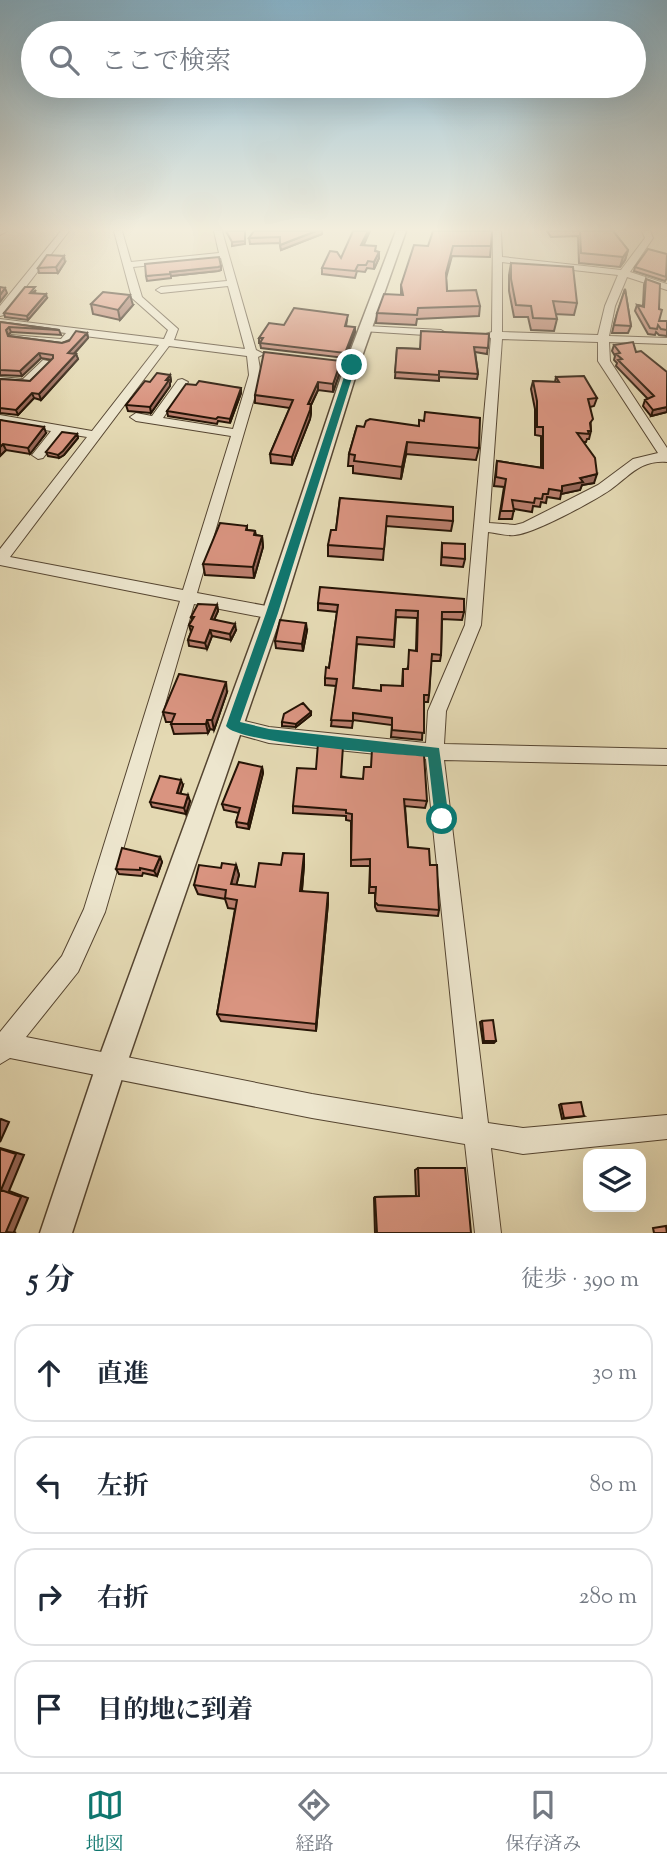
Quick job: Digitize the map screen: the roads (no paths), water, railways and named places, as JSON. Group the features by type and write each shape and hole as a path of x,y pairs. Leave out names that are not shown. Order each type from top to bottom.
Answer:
{"street":[{"path":"0,313 13,289"},
{"path":"134,289 137,298 173,328 173,334 0,560 272,613"},
{"path":"162,290 177,289"},
{"path":"234,289 255,375 94,912 70,964 2,1047 312,1106 523,1141 667,1127"},
{"path":"55,1233 111,1066 272,613 346,364 366,330 381,289"},
{"path":"488,1233 434,752 437,711 473,625 497,335 498,289"},
{"path":"619,289 603,340 604,361 667,458"},
{"path":"0,322 276,356"},
{"path":"366,330 458,333"},
{"path":"15,337 64,343 73,331"},
{"path":"471,334 667,341"},
{"path":"0,380 26,383 47,362"},
{"path":"155,420 182,382"},
{"path":"136,417 237,433"},
{"path":"1,421 96,435"},
{"path":"38,455 59,429"},
{"path":"482,527 514,530 527,527 603,488 638,462 651,457 667,458"},
{"path":"232,726 269,735 434,752 667,757"}]}
